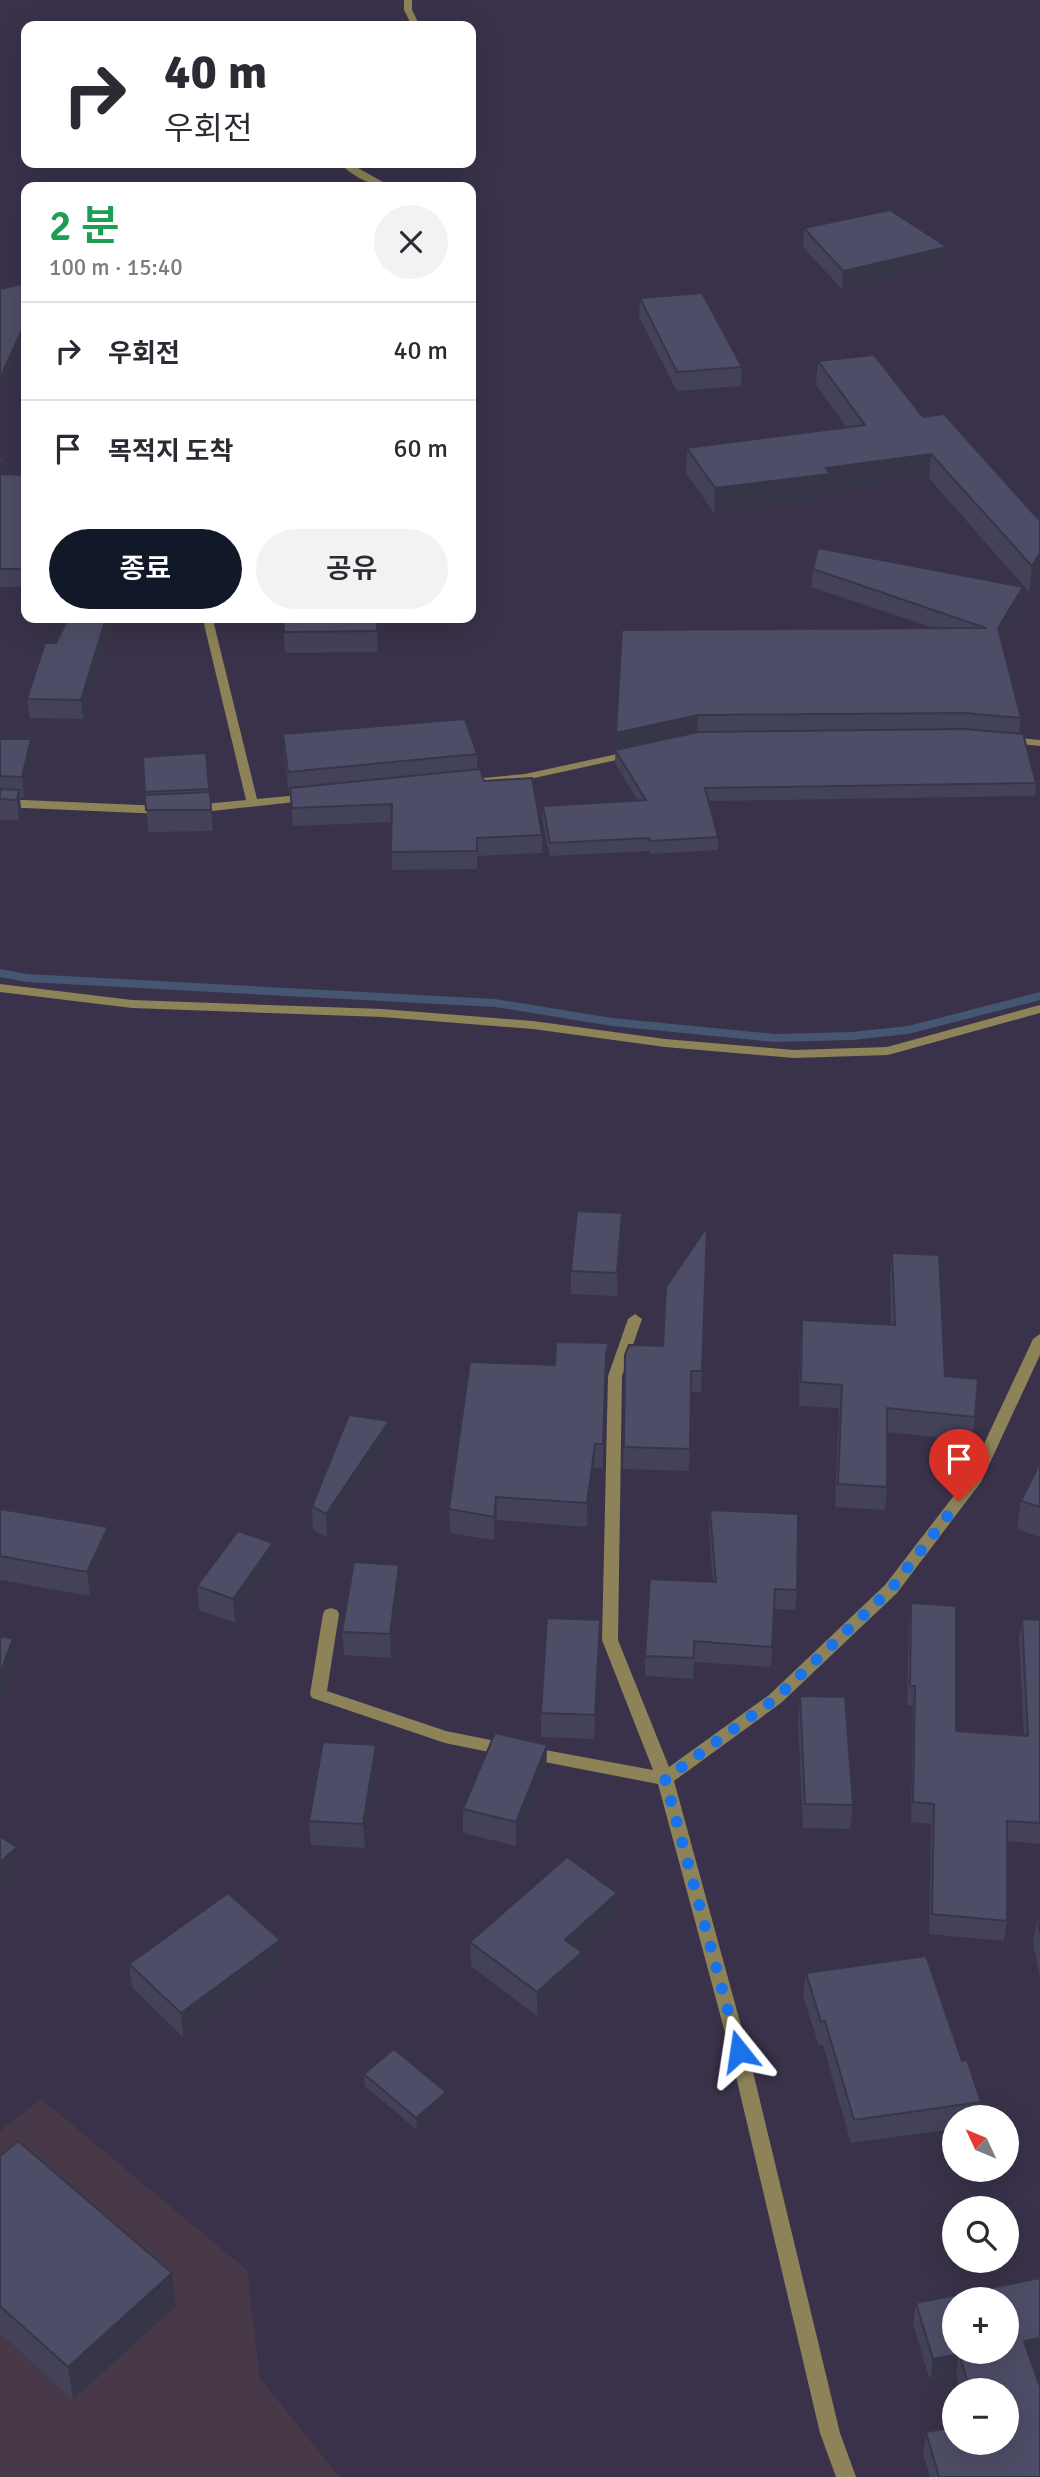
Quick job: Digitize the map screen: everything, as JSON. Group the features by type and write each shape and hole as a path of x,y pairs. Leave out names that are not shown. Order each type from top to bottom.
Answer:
{"street":[{"path":"408,0 408,10 414,21"},
{"path":"349,168 377,182"},
{"path":"210,623 252,803"},
{"path":"989,738 1040,743"},
{"path":"457,784 525,777 644,751"},
{"path":"185,810 320,797"},
{"path":"0,803 171,811"},
{"path":"0,988 132,1004 382,1013 533,1025 665,1044 794,1054 888,1051 1040,1009"},
{"path":"635,1319 615,1376 610,1640 665,1779 739,2051 830,2433 846,2477"},
{"path":"331,1614 318,1693 445,1737 665,1779 775,1699 891,1589 976,1478 1040,1339"}],"shaded area":[{"path":"41,2099 247,2270 260,2378 339,2477 0,2477 0,2131"}],"building":[{"path":"890,210 947,247 843,271 804,228"},
{"path":"21,284 21,332 0,378 0,289"},
{"path":"702,293 742,367 677,372 640,298"},
{"path":"874,355 923,417 944,414 1040,521 1040,553 1032,566 931,454 826,468 830,474 715,488 687,448 865,425 818,361"},
{"path":"0,474 21,475 21,569 0,569"},
{"path":"818,548 1023,587 998,628 1021,718 965,713 698,715 616,733 622,630 986,628 813,569"},
{"path":"66,623 104,623 81,700 27,699 45,643 56,643"},
{"path":"284,623 377,623 377,631 284,632"},
{"path":"465,719 477,754 288,772 283,734"},
{"path":"964,729 1023,734 1036,783 705,788 718,837 550,843 543,806 646,800 615,750 698,732"},
{"path":"0,739 31,739 22,777 0,776"},
{"path":"206,753 209,789 145,792 143,757"},
{"path":"480,769 484,781 532,778 542,835 477,838 477,851 391,852 392,804 292,808 290,788"},
{"path":"0,789 19,790 17,800 0,799"},
{"path":"210,792 211,810 146,810 145,795"},
{"path":"577,1211 622,1213 617,1273 571,1271"},
{"path":"707,1227 702,1371 691,1371 690,1449 624,1447 625,1355 629,1345 663,1346 666,1287"},
{"path":"892,1253 939,1255 945,1376 978,1379 975,1417 887,1408 887,1487 838,1484 842,1385 801,1382 802,1320 895,1325"},
{"path":"556,1342 609,1343 606,1353 603,1444 595,1444 587,1503 496,1497 494,1517 449,1509 470,1362 555,1365"},
{"path":"349,1415 389,1421 326,1514 312,1506"},
{"path":"1040,1463 1040,1507 1021,1501"},
{"path":"0,1509 108,1527 87,1572 0,1556"},
{"path":"710,1510 798,1514 797,1590 775,1589 772,1647 694,1641 694,1658 645,1656 650,1579 716,1582"},
{"path":"238,1531 273,1543 233,1599 197,1586"},
{"path":"354,1562 399,1565 390,1634 342,1632"},
{"path":"911,1603 956,1606 956,1731 1028,1736 1022,1619 1040,1620 1040,1823 1007,1821 1007,1921 932,1914 934,1804 913,1802 915,1686 910,1686"},
{"path":"547,1618 600,1620 595,1715 541,1713"},
{"path":"0,1637 13,1638 0,1674"},
{"path":"800,1696 845,1697 853,1805 805,1804"},
{"path":"495,1733 547,1745 516,1822 463,1809"},
{"path":"323,1742 376,1745 363,1824 309,1821"},
{"path":"0,1836 17,1847 0,1862"},
{"path":"567,1857 617,1893 565,1940 582,1952 537,1992 470,1942"},
{"path":"228,1893 280,1940 181,2013 129,1964"},
{"path":"926,1956 962,2061 967,2060 981,2102 942,2105 942,2108 854,2120 825,2021 821,2022 806,1973"},
{"path":"394,2049 446,2092 416,2118 364,2074"},
{"path":"18,2141 172,2273 68,2367 0,2306 0,2156"},
{"path":"1040,2278 1040,2338 1024,2341 1040,2387 1040,2477 939,2477 926,2432 942,2429 942,2455 1019,2455 1019,2378 966,2378 962,2364 1019,2364 1019,2287 995,2287"},
{"path":"942,2298 942,2357 933,2359 916,2303"}],"waterway":[{"path":"0,973 27,978 495,1003 612,1022 775,1038 852,1036 908,1030 1040,996"}],"route":[{"path":"739,2051 665,1779 775,1699 891,1589 959,1501"}]}
